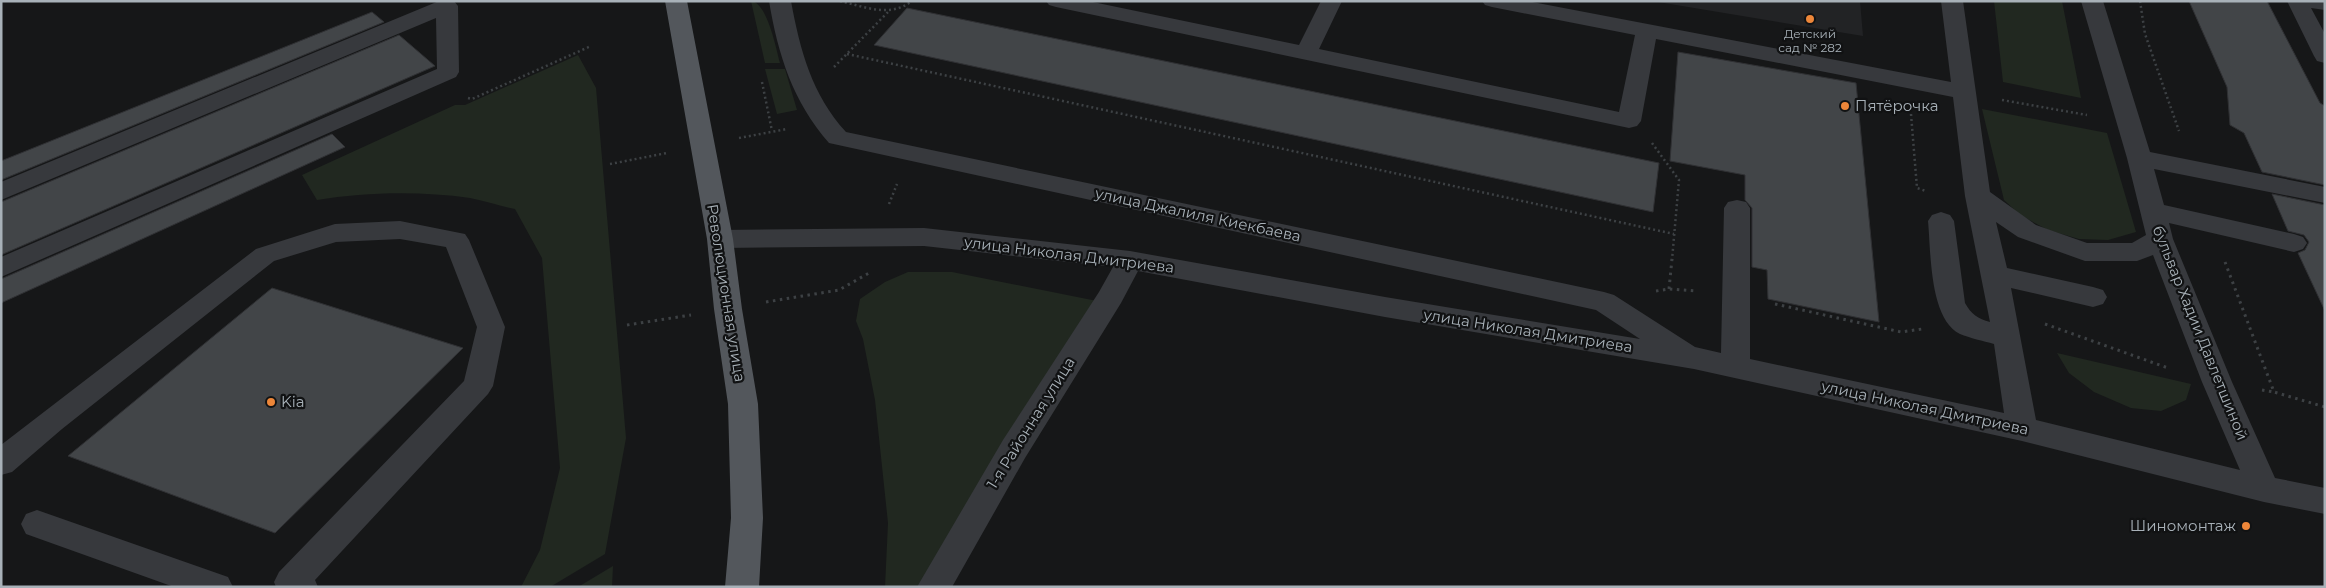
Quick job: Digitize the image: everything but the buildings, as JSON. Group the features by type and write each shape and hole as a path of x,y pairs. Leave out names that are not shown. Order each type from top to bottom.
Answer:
{"main road":[{"name":"Революционная улица","path":"676,1 720,239 728,309 743,404 747,518 742,587"}],"street":[{"name":"улица Джалиля Киекбаева","path":"780,1 786,39 806,96 822,122 838,138 1604,302 1694,358"},
{"path":"1056,1 1630,121 1647,31"},
{"path":"1306,53 1332,1"},
{"path":"1492,1 1965,93"},
{"path":"1952,1 1978,196 1995,274 2022,429"},
{"name":"бульвар Хадии Давлетшиной","path":"2092,1 2139,158 2160,239 2217,382 2264,490"},
{"path":"2297,1 2325,56"},
{"path":"2306,1 2325,4"},
{"path":"1,192 447,6 448,72 1,268"},
{"path":"2139,158 2325,196"},
{"path":"1978,196 2027,231 2085,252 2137,252 2160,239"},
{"path":"1735,367 1737,208"},
{"path":"2153,211 2209,222 2294,243"},
{"path":"1941,221 1951,303 1958,317 1969,326 2005,337"},
{"path":"1,463 51,421 265,255 335,233 400,230 456,240 491,327 478,386 291,585"},
{"name":"улица Николая Дмитриева","path":"720,239 924,237 1130,260 1385,307 1694,358 2022,429 2264,490 2325,501"},
{"name":"1-я Районная улица","path":"934,587 1014,449 1112,296 1130,260"},
{"path":"1995,274 2093,297"},
{"path":"37,524 216,587"}],"path":[{"path":"840,1 888,12 905,8 912,1"},
{"path":"2140,1 2145,34"},
{"path":"806,96 888,12"},
{"path":"421,84 472,99 590,46"},
{"path":"847,54 1674,234"},
{"path":"1908,81 1917,188 1938,193 1941,221"},
{"path":"1965,93 2179,130"},
{"path":"1630,121 1653,145 1679,180 1669,288"},
{"path":"627,325 839,290 861,276 876,270"}],"shaded area":[{"path":"751,1 757,3 766,17 780,63 765,63"},
{"name":"Детский сад № 282","path":"1652,1 1860,1 1863,36"},
{"path":"1994,1 2062,1 2081,98 2003,82"},
{"path":"578,55 596,88 626,438 605,554 550,587 521,587 540,550 560,468 542,258 515,209 470,198 413,193 355,195 317,200 302,175 455,105 465,105"},
{"path":"765,69 785,69 797,110 777,114"},
{"path":"1982,109 2107,133 2136,232 2108,240 2079,239 2048,230 2020,215 2004,200"},
{"path":"908,272 952,272 1097,301 921,587 885,587 888,523 875,400 863,339 856,321 860,299 885,282"},
{"path":"2057,353 2191,384 2186,400 2161,411 2131,408 2094,392 2069,373"},
{"path":"613,566 612,587 578,587"}],"place":[{"name":"Детский сад № 282","path":"1810,19"},
{"name":"Пятёрочка","path":"1845,106"},
{"name":"Kia","path":"271,402"},
{"name":"Шиномонтаж","path":"2246,526"}]}
